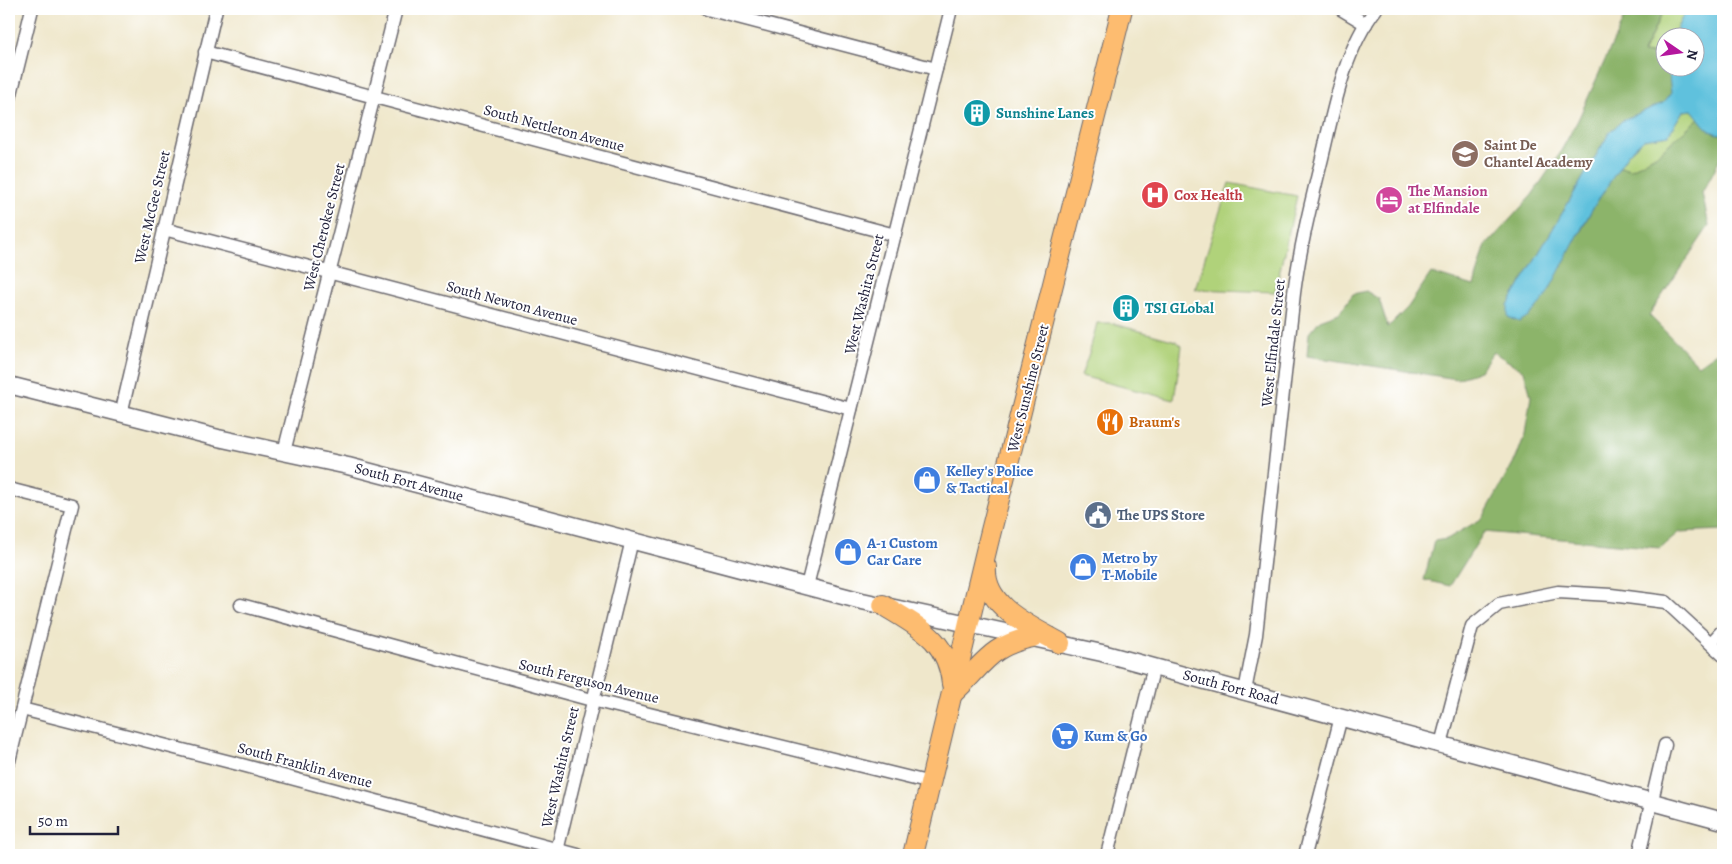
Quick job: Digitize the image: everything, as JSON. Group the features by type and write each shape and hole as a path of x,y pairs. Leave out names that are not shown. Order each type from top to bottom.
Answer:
{"main road":[{"name":"West Sunshine Street","path":"914,855 988,543 1122,9"},
{"path":"988,543 985,580 996,598 1018,619 1060,643"},
{"path":"883,606 911,622 938,645 950,666 953,693"},
{"path":"953,693 998,648 1033,637"}],"street":[{"path":"9,102 32,9"},
{"name":"West McGee Street","path":"121,414 216,9"},
{"name":"West Cherokee Street","path":"284,452 396,9"},
{"path":"707,9 936,69"},
{"name":"West Washita Street","path":"807,586 951,9"},
{"path":"1341,9 1366,24"},
{"name":"West Elfindale Street","path":"1244,691 1260,606 1298,267 1340,86 1366,24 1376,9"},
{"name":"South Nettleton Avenue","path":"205,52 895,235"},
{"name":"South Newton Avenue","path":"164,229 851,409"},
{"name":"South Fort Avenue","path":"9,385 121,414 348,466 807,586"},
{"path":"9,489 72,505 9,760"},
{"name":"West Washita Street","path":"557,853 592,700 632,540"},
{"name":"South Fort Road","path":"807,586 883,606 1033,637 1154,666 1652,802"},
{"path":"1441,744 1472,626 1499,604 1558,592 1612,595 1666,602 1723,655"},
{"name":"South Ferguson Avenue","path":"241,605 592,700 931,783"},
{"path":"1711,643 1723,630"},
{"path":"1107,855 1154,666"},
{"name":"South Franklin Avenue","path":"22,708 251,767 557,853 578,855"},
{"path":"1305,855 1341,717"},
{"path":"1639,855 1665,746"},
{"path":"1652,802 1723,821"}],"green space":[{"path":"1628,9 1664,9 1643,53 1654,54 1654,78 1670,78 1671,93 1664,103 1623,120 1610,132 1508,305 1580,233 1591,211 1619,167 1631,169 1659,153 1699,118 1712,132 1723,134 1723,154 1702,193 1709,226 1649,315 1698,365 1715,353 1723,352 1723,530 1679,532 1660,548 1484,532 1450,586 1424,580 1434,541 1447,539 1483,518 1517,456 1525,434 1531,396 1524,371 1493,352 1480,371 1457,379 1307,356 1309,333 1320,320 1339,313 1353,294 1366,291 1379,299 1388,327 1408,307 1431,273 1474,286 1485,247 1532,195 1557,158 1578,120"},
{"path":"1664,9 1686,9 1677,28 1655,28"},
{"path":"1654,30 1654,55 1643,54"},
{"path":"1692,110 1699,118 1659,153 1631,169 1619,167 1628,154 1644,139 1668,135 1683,111"},
{"path":"1229,183 1297,196 1275,292 1195,289"},
{"path":"1097,323 1111,323 1176,341 1182,346 1174,400 1081,376"}],"water":[{"path":"1686,9 1723,9 1723,134 1717,134 1709,129 1692,110 1683,111 1668,135 1644,139 1628,154 1591,211 1545,298 1530,315 1519,322 1508,317 1508,305 1610,132 1623,120 1663,103 1671,93 1669,78 1704,78 1704,28 1677,28"}],"place":[{"name":"Sunshine Lanes","path":"977,113"},
{"name":"Saint De Chantel Academy","path":"1465,154"},
{"name":"Cox Health","path":"1155,195"},
{"name":"The Mansion at Elfindale","path":"1389,200"},
{"name":"TSI GLobal","path":"1126,308"},
{"name":"Braum's","path":"1110,422"},
{"name":"Kelley's Police & Tactical","path":"927,480"},
{"name":"The UPS Store","path":"1098,515"},
{"name":"A-1 Custom Car Care","path":"848,552"},
{"name":"Metro by T-Mobile","path":"1083,567"},
{"name":"Kum & Go","path":"1065,736"}]}
